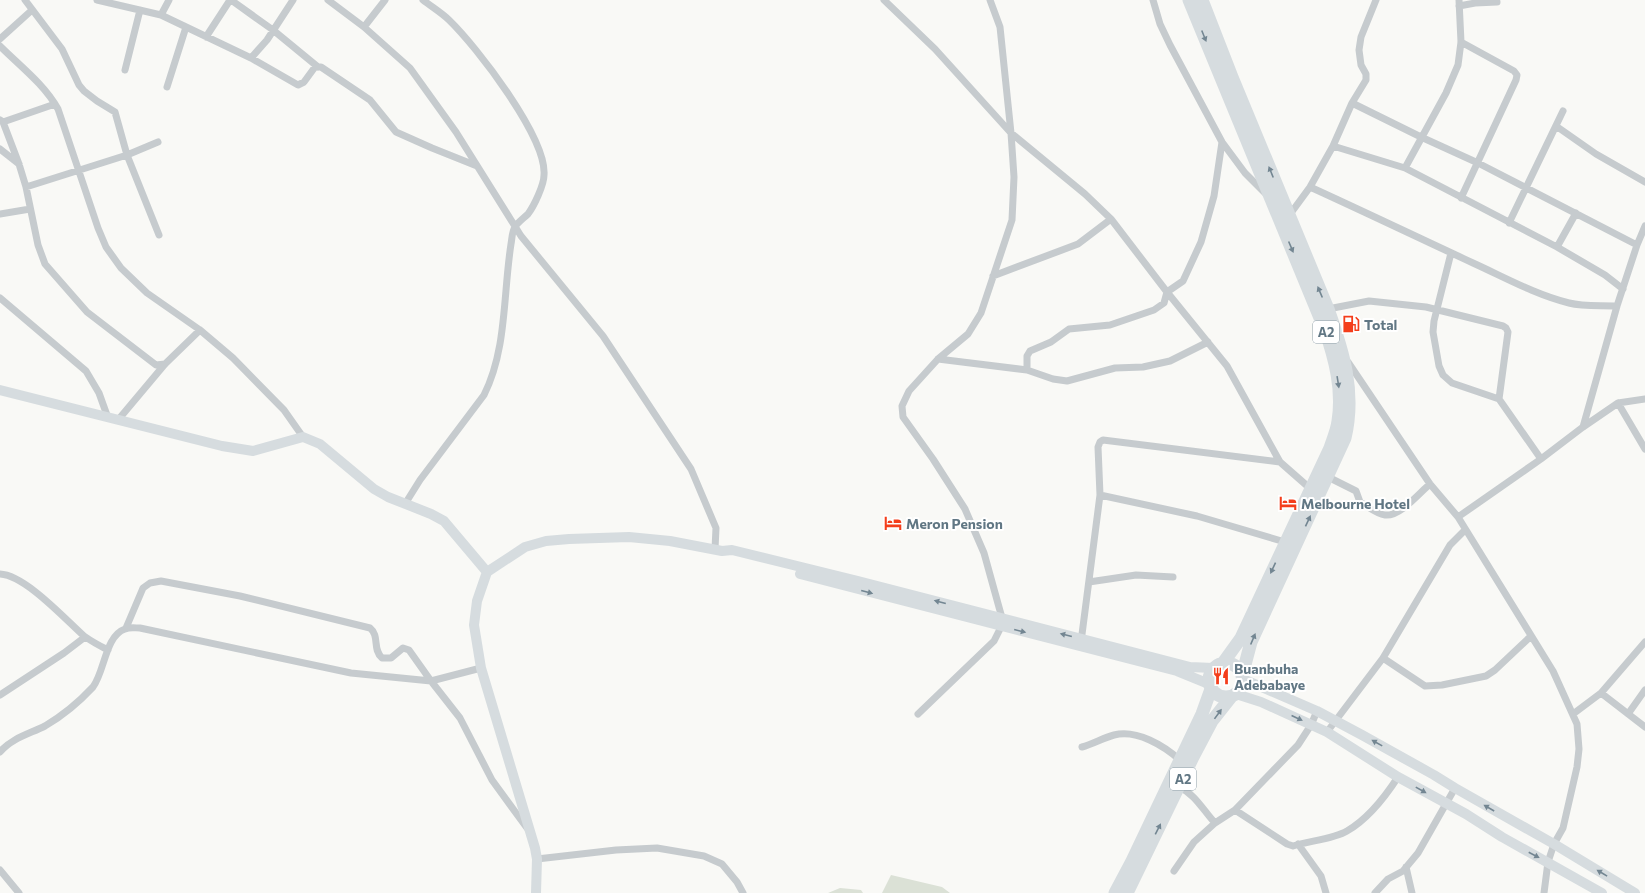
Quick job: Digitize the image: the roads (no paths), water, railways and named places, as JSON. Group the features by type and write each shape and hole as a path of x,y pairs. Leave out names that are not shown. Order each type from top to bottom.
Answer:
{"highway":[{"name":"A2","path":"1137,863 1179,787 1212,721 1242,685 1251,642 1315,493 1338,422 1340,393 1337,353 1328,309 1286,222 1270,197 1189,0"},
{"name":"A2","path":"1137,863 1180,760 1202,714 1210,686 1208,678 1241,638 1285,542 1315,493 1328,477 1345,438 1349,422 1350,395 1348,374 1325,330 1202,0"},
{"path":"1218,665 1234,665 1239,668 1243,678"},
{"path":"1210,686 1220,696 1233,695"},
{"path":"1120,892 1137,863"}],"street":[{"path":"26,0 62,49 78,85 97,101 115,112 127,155 159,235"},
{"path":"97,0 114,2 161,15 251,58 298,85 304,82 315,67 318,67"},
{"path":"161,15 169,0"},
{"path":"206,36 231,0 274,30 318,67 370,100 396,132 477,166"},
{"path":"251,58 267,40 293,0"},
{"path":"328,0 364,27 410,68 456,132 521,236 603,336 691,469 716,528 718,550"},
{"path":"364,27 385,0"},
{"path":"405,504 420,480 484,395 492,379 505,309 511,244 515,227 529,212 538,196 544,176 542,156 521,112 486,63 449,20 423,0"},
{"path":"884,0 936,49 1011,133 1085,194 1111,219 1167,292 1227,366 1280,462 1315,493"},
{"path":"918,714 994,640 1002,622 984,553 965,509 903,416 902,406 909,391 938,359 968,334 982,313 1012,220 1014,177 1011,133 1000,27 990,0"},
{"path":"1153,0 1160,24 1170,45 1222,142 1245,173 1270,197"},
{"path":"1286,222 1310,188 1333,146 1352,103 1366,80 1366,74 1361,65 1359,50 1361,37 1376,0"},
{"path":"1405,168 1446,93 1458,65 1461,42 1459,3 1497,2"},
{"path":"0,39 32,10"},
{"path":"125,70 140,10"},
{"path":"167,87 186,27"},
{"path":"1461,42 1514,71 1517,75 1461,198"},
{"path":"0,46 45,91 55,104 98,228 106,247 121,268 147,293 200,330 233,358 284,410 303,437 320,444 374,488 405,504 431,514 444,521 487,572"},
{"path":"1352,103 1478,163 1637,245"},
{"path":"55,104 2,121 19,164 26,187 38,245 45,264 87,312 156,365 165,364"},
{"path":"1509,223 1563,111"},
{"path":"1556,126 1596,154 1645,182"},
{"path":"26,187 127,155 158,142"},
{"path":"1027,370 1027,356 1030,351 1051,342 1064,331 1069,329 1110,325 1154,310 1164,303 1167,292 1183,281 1201,242 1214,196 1222,142"},
{"path":"1333,146 1405,168 1557,247 1605,275 1623,289"},
{"path":"0,149 19,164"},
{"path":"1310,188 1381,218 1451,252 1544,294 1569,303 1583,306 1617,306"},
{"path":"0,214 30,209"},
{"path":"1557,247 1576,213"},
{"path":"993,276 1078,244 1111,219"},
{"path":"1583,427 1617,306 1637,245 1645,226"},
{"path":"1451,252 1433,332 1436,354 1443,375 1452,383 1499,399 1541,459"},
{"path":"0,298 86,371 113,419"},
{"path":"1328,309 1346,304 1369,301 1426,307 1506,328 1508,332 1499,399"},
{"path":"113,419 165,364 200,330"},
{"path":"938,359 1027,370 1053,379 1067,381 1115,368 1143,367 1170,361 1208,342"},
{"path":"1337,353 1430,484 1458,517 1530,637 1553,671 1577,724 1579,732 1577,767 1563,828 1554,844 1548,862 1544,893"},
{"path":"0,390 222,446 253,451 303,437"},
{"path":"1458,517 1618,403 1645,399"},
{"path":"1618,403 1645,449"},
{"path":"1081,642 1100,495 1098,447 1100,442 1103,440 1280,462"},
{"path":"1328,477 1356,491 1360,502 1384,515 1394,515 1400,512 1430,484"},
{"path":"1100,495 1197,516 1285,542"},
{"path":"1326,732 1383,658 1450,545 1465,530"},
{"path":"536,893 537,859 532,835 481,668 474,625 477,601 487,572 524,547 546,541 629,537 670,541 718,550 732,550 1081,642 1190,666 1218,665"},
{"path":"0,574 11,576 24,584 55,608 85,637 108,650"},
{"path":"1089,582 1136,575 1173,577"},
{"path":"126,628 142,588 150,583 161,581 240,596 370,628 376,635 375,646 379,655 386,659 391,658 402,648 409,650 460,718 492,780 532,835"},
{"path":"0,752 7,744 46,725 73,706 93,686 117,633 126,628 140,628 351,673 431,681 481,668"},
{"path":"0,695 64,653 85,637"},
{"path":"1383,658 1425,686 1442,685 1486,676 1530,637"},
{"path":"1081,642 1177,671 1210,686"},
{"path":"1573,714 1601,693 1645,642"},
{"path":"1243,678 1335,720 1554,844 1635,893"},
{"path":"1628,714 1645,690"},
{"path":"1601,693 1645,726"},
{"path":"1233,695 1261,702 1326,732 1398,777 1466,814 1502,838 1602,893"},
{"path":"1174,870 1194,842 1215,823 1234,810 1298,745 1311,725 1317,711"},
{"path":"1082,748 1116,735 1136,735 1166,748 1180,760"},
{"path":"1234,810 1287,844 1293,846 1346,832 1367,816 1390,790 1398,777"},
{"path":"1179,787 1188,791 1195,798 1215,823"},
{"path":"1375,893 1388,879 1406,867 1422,847 1455,788"},
{"path":"1298,844 1321,876 1326,893"},
{"path":"537,859 616,850 657,848 704,856 722,864 737,882 743,893"},
{"path":"1406,867 1412,893"},
{"path":"0,870 19,893"}],"place":[{"name":"Total","path":"1351,324"},
{"name":"Melbourne Hotel","path":"1288,503"},
{"name":"Meron Pension","path":"893,523"},
{"name":"Buanbuha Adebabaye","path":"1221,676"}]}
